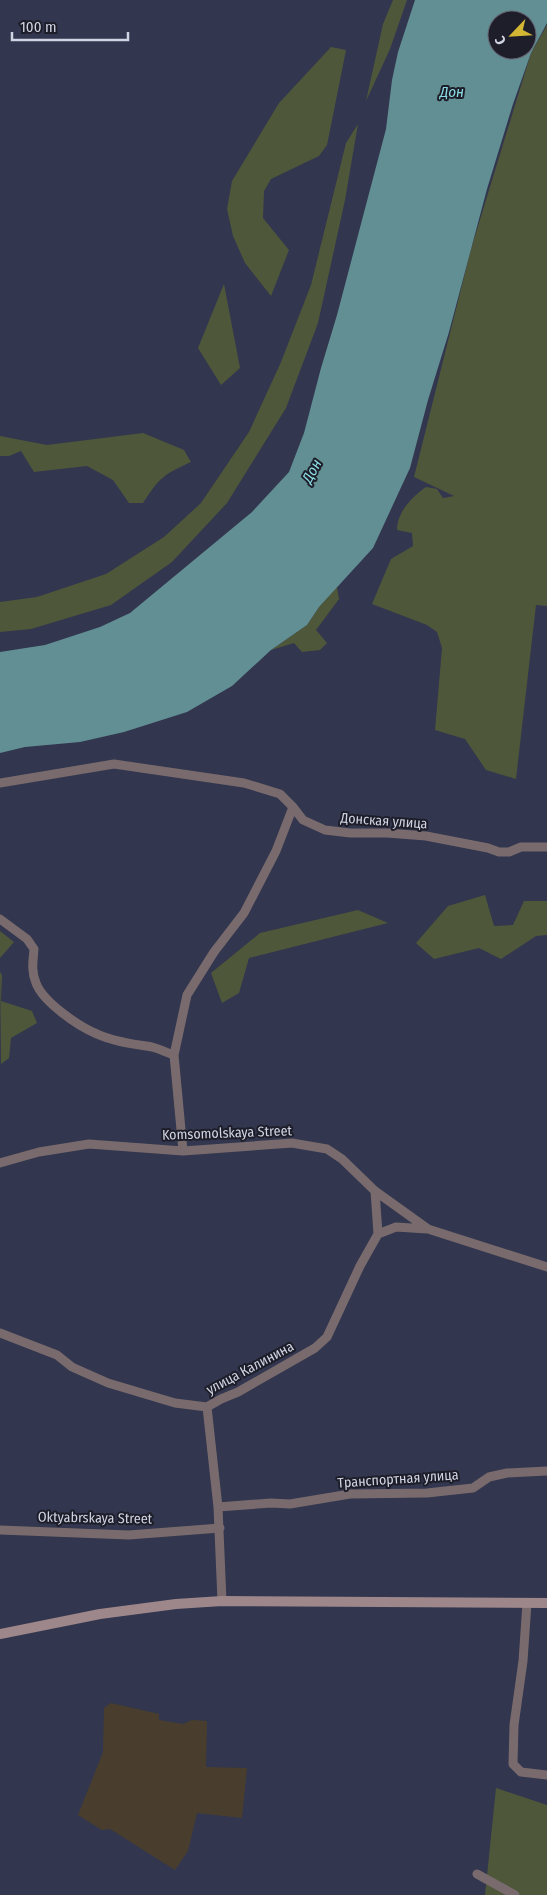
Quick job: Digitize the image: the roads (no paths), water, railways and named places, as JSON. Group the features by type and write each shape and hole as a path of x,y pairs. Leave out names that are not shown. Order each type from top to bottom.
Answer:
{"main road":[{"path":"0,1634 110,1613 176,1604 222,1601 547,1603"}],"street":[{"name":"Донская улица","path":"0,783 114,764 244,783 280,794 294,807 303,820 325,830 350,833 426,836 488,848 499,852 509,852 521,847 547,847"},
{"path":"183,1151 174,1055 187,996 214,952 244,912 276,851 294,807"},
{"path":"0,919 28,939 34,949 32,970 36,985 48,1000 72,1019 97,1034 174,1055"},
{"name":"Komsomolskaya Street","path":"0,1163 39,1152 89,1144 183,1151 292,1143 327,1149 342,1159 375,1191 428,1229"},
{"path":"375,1191 378,1234 396,1227 428,1229 547,1267"},
{"name":"улица Калинина","path":"0,1333 57,1355 72,1368 108,1383 175,1403 208,1407 315,1348 328,1337 360,1266 378,1234"},
{"path":"208,1407 220,1528 222,1601"},
{"name":"Транспортная улица","path":"218,1507 271,1503 290,1504 350,1494 427,1493 473,1488 489,1477 507,1473 547,1471"},
{"name":"Oktyabrskaya Street","path":"0,1530 129,1535 220,1528"},
{"path":"527,1603 523,1661 514,1725 513,1764 520,1772 547,1776"},
{"path":"477,1874 515,1895"}],"water":[{"name":"Дон","path":"415,0 547,0 547,23 537,42 537,10 487,10 487,60 529,60 487,189 410,468 373,548 319,607 307,625 271,650 232,686 187,712 124,732 80,742 25,747 0,753 0,652 45,645 100,627 130,613 252,512 289,472 304,433 386,129 392,80 398,52"}]}
